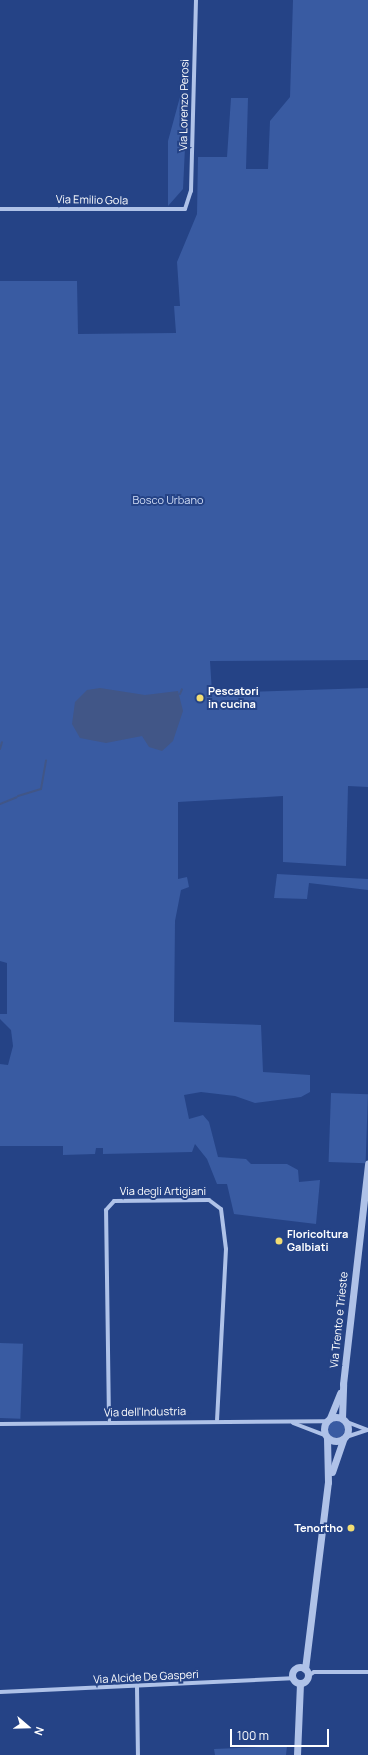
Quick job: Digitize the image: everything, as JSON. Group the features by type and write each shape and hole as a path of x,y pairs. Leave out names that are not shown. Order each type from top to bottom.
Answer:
{"street":[{"name":"Via Lorenzo Perosi","path":"184,209 191,191 196,0"},
{"name":"Via Emilio Gola","path":"0,208 184,209"},
{"name":"Via Trento e Trieste","path":"328,1482 345,1439 343,1384 368,1163"},
{"name":"Via degli Artigiani","path":"109,1421 106,1210 114,1201 210,1200 221,1209 226,1249 217,1420"},
{"name":"Via Trento e Trieste","path":"305,1669 328,1482 326,1437 329,1420 343,1384"},
{"name":"Via dell'Industria","path":"0,1424 109,1421 217,1420 291,1422 329,1420"},
{"path":"329,1420 344,1420 368,1430"},
{"name":"Via dell'Industria","path":"291,1422 326,1437"},
{"path":"326,1437 345,1439 368,1430"},
{"path":"300,1684 292,1678 295,1669 305,1669 308,1676"},
{"path":"297,1755 300,1684 314,1672 368,1672"},
{"name":"Via Alcide De Gasperi","path":"0,1692 137,1687 292,1678"},
{"path":"137,1687 138,1755"}],"green space":[{"name":"Bosco Urbano","path":"293,0 368,0 368,660 210,661 212,693 368,688 368,787 348,786 346,866 283,862 283,796 178,802 178,879 187,877 189,887 181,890 175,921 174,1022 261,1025 263,1072 310,1075 310,1092 301,1097 255,1103 235,1096 201,1092 184,1095 189,1119 203,1115 209,1122 218,1157 246,1159 251,1164 287,1164 298,1170 299,1182 320,1180 316,1224 234,1214 227,1184 217,1184 207,1159 195,1144 192,1152 103,1154 103,1148 96,1148 95,1154 63,1155 63,1146 0,1146 0,1064 8,1065 13,1046 11,1030 0,1019 0,1014 7,1014 7,963 0,961 0,281 77,281 78,334 176,333 174,306 180,306 177,262 197,214 198,157 227,157 231,98 248,98 246,169 268,169 270,121 290,97"},
{"path":"189,64 183,189 168,206 168,141"},
{"path":"277,874 368,879 368,890 309,883 307,899 274,898"},
{"path":"331,1093 368,1094 366,1163 329,1162"},
{"path":"0,1343 23,1344 20,1419 0,1418"},
{"path":"336,1420 342,1423 345,1429 342,1435 336,1438 330,1435 327,1429 330,1423"},
{"path":"287,1746 286,1755 215,1755 214,1749"}],"shaded area":[{"path":"100,688 145,695 178,691 183,711 173,741 162,751 149,747 142,736 106,743 80,738 72,724 75,702 87,690"}],"waterway":[{"path":"180,694 182,689"},
{"path":"0,749 2,742"},
{"path":"18,796 41,789 46,760"},
{"path":"0,804 17,797"}],"place":[{"name":"Pescatori in cucina","path":"200,698"},
{"name":"Floricoltura Galbiati","path":"279,1241"},
{"name":"Tenortho","path":"351,1528"}]}
